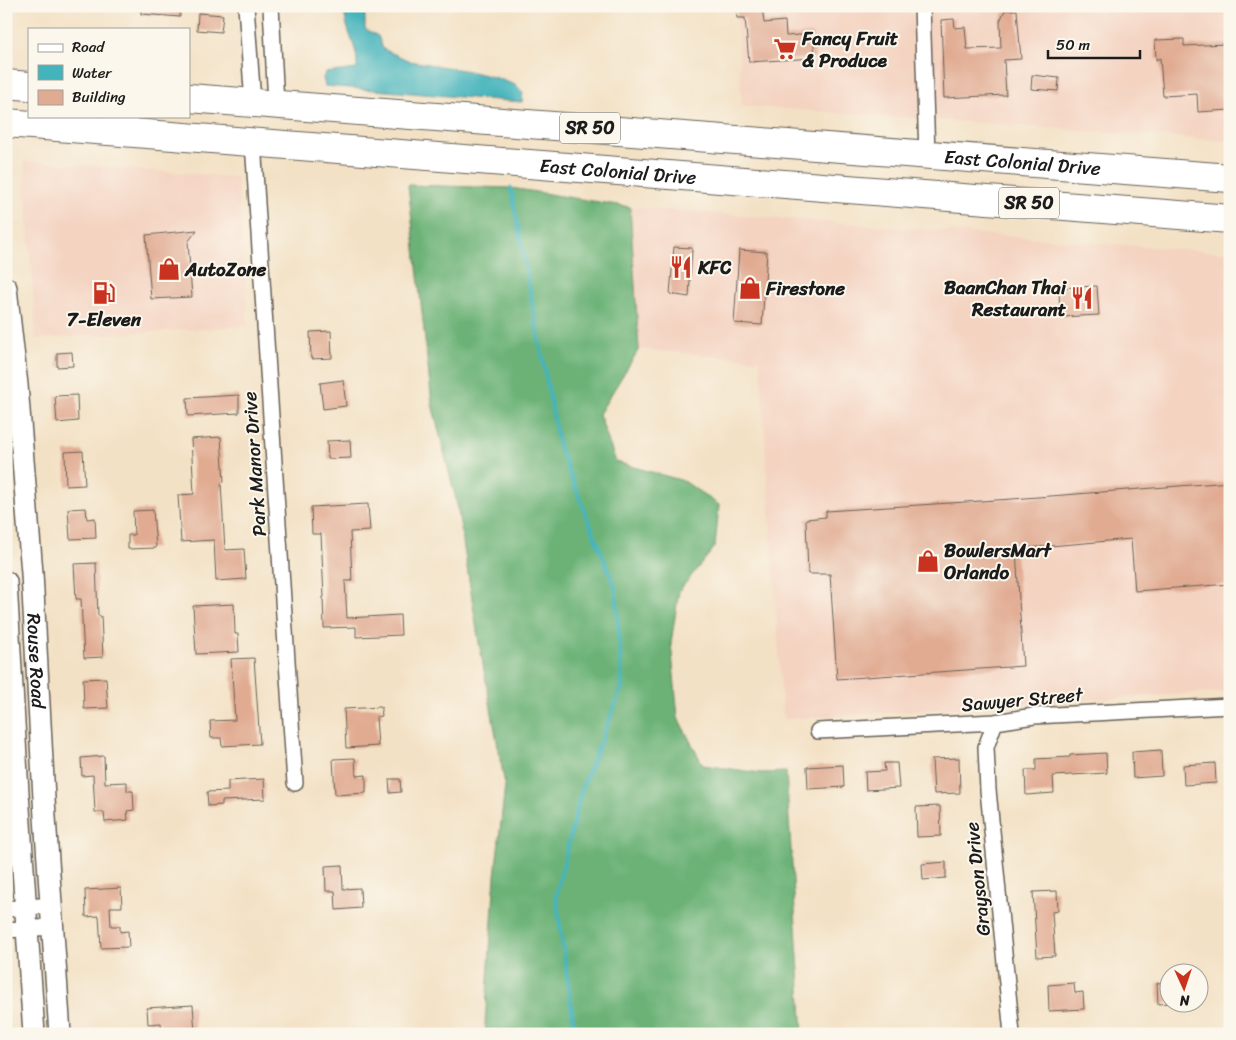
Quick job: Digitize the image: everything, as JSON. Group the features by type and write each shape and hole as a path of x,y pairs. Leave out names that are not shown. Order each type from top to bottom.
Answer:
{"highway":[{"path":"6,84 28,86"},
{"name":"East Colonial Drive","path":"190,98 1230,178"},
{"name":"East Colonial Drive","path":"6,123 1230,219"},
{"path":"520,163 546,158 568,146 581,128"},
{"path":"864,189 890,185 910,174 927,154"},
{"path":"922,194 934,177 952,165 978,158"}],"street":[{"path":"246,6 264,104"},
{"path":"264,104 270,6"},
{"path":"922,6 927,154"},
{"name":"Park Manor Drive","path":"253,142 295,783"},
{"name":"Rouse Road","path":"6,288 18,395 32,573 45,818 60,1034"},
{"name":"Rouse Road","path":"6,582 18,793 17,929 34,1034"},
{"name":"Sawyer Street","path":"818,731 995,722 1034,716 1230,706"},
{"name":"Grayson Drive","path":"995,722 986,747 988,790 1012,1034"},
{"path":"16,908 51,904"},
{"path":"17,929 52,927"}],"shaded area":[{"path":"736,6 906,6 907,14 1030,6 1230,6 1230,141 742,106"},
{"path":"24,161 237,177 248,326 36,339"},
{"path":"630,207 1230,253 1230,691 783,719 760,360 639,349"}],"green space":[{"path":"408,185 511,188 630,207 639,349 599,414 616,462 684,481 719,505 715,547 679,591 671,643 678,718 703,765 761,773 786,772 803,1034 486,1034 485,1023 495,876 505,785 478,637 457,504 432,404"}],"water":[{"path":"345,6 365,6 365,29 378,36 383,49 410,61 469,71 497,78 515,85 523,92 522,102 325,86 323,78 325,73 357,69 356,53 347,24"}],"building":[{"path":"141,6 180,6 180,17 141,14"},
{"path":"736,6 762,6 764,23 785,21 786,36 813,34 815,58 749,62 745,18 737,18"},
{"path":"1005,10 1017,10 1021,59 1004,60 1006,95 944,98 941,20 954,19 955,28 965,27 967,49 1001,48 1000,21"},
{"path":"198,13 223,15 221,32 197,30"},
{"path":"1184,39 1184,46 1226,44 1230,110 1198,112 1197,94 1163,96 1160,58 1156,60 1155,40"},
{"path":"1032,75 1059,78 1058,91 1031,89"},
{"name":"AutoZone","path":"197,230 188,242 192,297 151,299 146,235"},
{"path":"674,247 692,248 689,297 670,294"},
{"name":"Firestone","path":"739,250 767,252 762,325 734,323"},
{"path":"1097,286 1099,315 1060,317 1059,288"},
{"path":"331,331 332,358 311,359 310,332"},
{"path":"72,352 73,366 57,367 57,353"},
{"path":"343,380 346,406 323,409 320,383"},
{"path":"77,395 78,421 57,423 55,396"},
{"path":"239,395 239,413 188,416 187,398"},
{"path":"221,437 224,482 221,483 225,550 244,549 246,579 216,581 214,540 181,542 178,495 194,494 191,439"},
{"path":"350,440 351,458 328,459 327,441"},
{"path":"83,451 85,485 66,486 65,452"},
{"path":"1230,482 1230,584 1135,591 1131,539 1016,549 1023,666 837,679 830,574 808,574 806,519 826,517 826,511"},
{"path":"368,504 370,531 350,532 352,581 345,581 347,618 400,615 401,635 356,637 356,627 324,628 321,534 312,534 311,507"},
{"path":"86,508 87,519 95,518 96,538 70,539 68,509"},
{"path":"153,510 156,548 128,549 128,535 134,535 133,511"},
{"path":"96,563 98,616 101,616 103,657 84,658 81,599 76,599 74,564"},
{"path":"234,604 235,634 238,634 239,652 196,654 193,606"},
{"path":"254,658 260,744 222,746 221,738 211,738 210,721 235,720 231,659"},
{"path":"106,678 108,708 84,709 83,679"},
{"path":"381,707 382,716 376,717 378,746 346,748 344,709"},
{"path":"1161,750 1162,776 1133,778 1132,752"},
{"path":"1106,753 1107,773 1053,776 1054,793 1026,795 1025,770 1036,770 1036,759"},
{"path":"104,756 105,783 127,782 127,791 133,791 134,810 127,811 128,820 105,822 104,812 95,812 93,775 82,776 81,758"},
{"path":"355,758 356,776 366,775 366,793 335,795 333,759"},
{"path":"959,758 960,793 934,794 932,759"},
{"path":"884,763 897,763 899,788 866,790 865,772 885,771"},
{"path":"1215,763 1216,783 1184,785 1183,765"},
{"path":"843,765 844,787 808,789 807,767"},
{"path":"264,779 265,799 222,801 222,805 208,806 207,792 228,791 228,781"},
{"path":"389,779 400,779 401,792 390,793"},
{"path":"940,806 941,836 917,837 916,807"},
{"path":"946,862 946,878 923,880 922,864"},
{"path":"342,865 343,889 360,888 361,908 336,910 335,891 326,891 325,866"},
{"path":"121,888 122,907 110,907 111,926 120,926 120,932 128,931 129,947 101,948 99,916 86,917 85,890"},
{"path":"1057,891 1058,911 1052,912 1055,956 1037,957 1033,892"},
{"path":"1074,983 1075,993 1083,992 1084,1009 1049,1011 1048,985"},
{"path":"193,1005 195,1032 162,1034 161,1023 148,1024 147,1008"}],"waterway":[{"path":"511,188 559,447 616,589 622,687 582,788 556,895 573,1019 577,1034"}],"place":[{"name":"Fancy Fruit & Produce","path":"785,49"},
{"name":"KFC","path":"681,267"},
{"name":"AutoZone","path":"169,269"},
{"name":"Firestone","path":"750,288"},
{"name":"7-Eleven","path":"104,293"},
{"name":"BaanChan Thai Restaurant","path":"1082,298"},
{"name":"BowlersMart Orlando","path":"928,561"}]}
